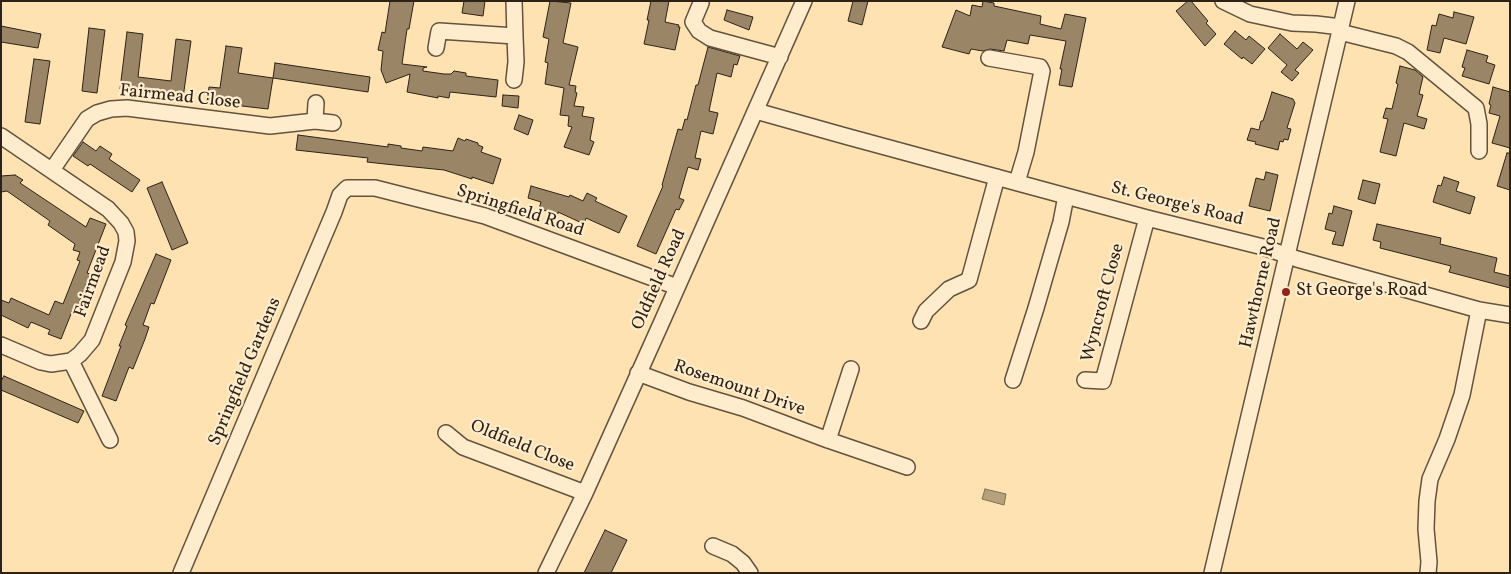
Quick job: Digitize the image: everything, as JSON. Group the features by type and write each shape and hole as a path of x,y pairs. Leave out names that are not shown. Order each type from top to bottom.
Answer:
{"street":[{"path":"514,1 516,62 514,80"},
{"name":"Oldfield Road","path":"548,572 804,1"},
{"path":"1223,1 1250,14 1292,23 1316,24 1340,29 1396,46 1408,52 1476,108 1479,124 1479,151"},
{"name":"Hawthorne Road","path":"1212,573 1347,1"},
{"path":"701,2 693,22 699,31 710,38 780,57"},
{"path":"436,48 439,31 515,36"},
{"path":"988,58 1040,67 1042,71 1026,152 1017,182"},
{"path":"315,121 316,103"},
{"name":"Fairmead Close","path":"52,170 87,119 97,113 111,109 127,108 270,126 315,121 333,123"},
{"name":"St. George's Road","path":"756,111 1147,218 1263,247 1297,259 1479,310 1510,315"},
{"name":"Fairmead","path":"1,136 108,209 121,223 126,232 127,241 123,262 92,340 86,349 71,361"},
{"path":"921,322 926,311 950,289 968,280 997,177"},
{"name":"Springfield Road","path":"347,188 375,188 484,216 677,287"},
{"name":"Springfield Gardens","path":"181,573 340,195 347,188"},
{"path":"1013,380 1044,279 1066,196"},
{"name":"Wyncroft Close","path":"1085,380 1103,381 1147,218"},
{"path":"1428,573 1429,562 1426,530 1430,479 1448,439 1462,394 1479,310"},
{"path":"1,345 41,362 51,364 71,361 110,440"},
{"path":"828,440 851,369"},
{"name":"Rosemount Drive","path":"638,373 689,392 743,408 907,467"},
{"name":"Oldfield Close","path":"446,433 463,447 585,493"},
{"path":"713,546 732,554 743,563 750,573"}],"shaded area":[{"path":"985,489 1006,494 1004,505 982,499"}],"building":[{"path":"390,1 414,1 409,29 407,29 402,64 427,67 423,68 423,71 451,74 454,71 466,73 466,76 498,80 496,97 450,92 449,98 438,96 438,98 407,92 410,74 386,83 381,70 383,51 378,50 382,32 385,33"},
{"path":"464,1 485,1 483,16 462,13"},
{"path":"550,1 571,3 563,43 578,47 569,85 576,86 575,92 577,93 574,106 584,107 582,116 594,118 590,140 594,142 589,155 564,147 572,127 568,126 569,116 560,115 564,88 545,84 548,63 545,62 549,39 543,37"},
{"path":"651,1 669,1 665,22 679,25 678,27 680,27 675,50 644,44"},
{"path":"853,1 868,1 862,25 848,21"},
{"path":"983,1 994,3 994,6 1041,16 1040,24 1061,29 1065,14 1086,18 1072,87 1059,85 1062,69 1060,69 1066,41 1030,35 1028,44 1007,40 1004,51 971,49 969,54 942,47 956,10 970,16 972,5 982,7"},
{"path":"1188,1 1191,1 1208,21 1206,23 1216,34 1205,46 1176,11"},
{"path":"727,10 753,17 749,30 724,20"},
{"path":"1454,12 1474,17 1466,44 1444,38 1440,53 1427,50 1432,25 1436,26 1439,14 1453,18"},
{"path":"1,26 41,34 38,48 1,42"},
{"path":"89,28 105,30 97,93 82,91"},
{"path":"1235,31 1246,40 1249,36 1265,49 1252,64 1243,57 1242,59 1224,44"},
{"path":"127,32 143,34 138,77 171,81 176,39 191,41 183,98 120,89"},
{"path":"1280,34 1297,49 1303,42 1313,50 1295,70 1299,73 1292,81 1281,72 1287,65 1268,48"},
{"path":"226,46 242,48 238,73 273,78 268,109 207,102 209,87 220,88"},
{"path":"708,47 740,56 737,65 734,64 731,77 717,73 709,111 718,113 713,134 701,131 695,158 701,159 698,170 688,167 679,198 684,200 679,210 676,209 656,254 637,246 663,186 678,129 682,130 685,119 687,120"},
{"path":"1467,50 1488,56 1486,62 1495,65 1489,84 1462,76 1465,68 1462,67"},
{"path":"34,59 50,61 40,124 25,122"},
{"path":"275,63 370,77 368,92 273,78"},
{"path":"1400,66 1415,70 1423,77 1419,94 1423,95 1417,116 1427,119 1424,129 1404,123 1396,156 1380,152 1388,119 1383,118 1386,108 1392,109"},
{"path":"1493,87 1510,92 1510,148 1492,143 1500,116 1489,113"},
{"path":"1272,92 1293,99 1295,103 1287,128 1291,129 1288,140 1280,141 1278,150 1247,140 1251,128 1259,130"},
{"path":"503,95 519,96 518,108 502,106"},
{"path":"519,115 533,120 528,135 514,129"},
{"path":"298,135 388,147 388,144 422,151 423,147 453,151 458,138 478,143 478,145 483,147 481,152 501,159 493,184 444,170 367,162 368,158 296,150"},
{"path":"83,142 96,151 100,146 112,154 109,159 140,180 132,192 90,164 88,166 73,156"},
{"path":"1507,153 1510,153 1510,190 1497,186"},
{"path":"1266,172 1278,175 1270,211 1249,206 1256,178 1264,180"},
{"path":"15,175 23,180 20,183 86,227 90,218 106,224 87,273 90,274 78,305 75,304 61,339 48,334 50,330 31,322 28,328 1,315 1,300 9,303 11,298 49,315 55,301 63,304 80,261 77,260 80,252 73,250 75,244 48,225 50,221 7,191 1,192 1,176"},
{"path":"1444,177 1459,182 1456,191 1475,197 1470,214 1433,202 1438,185 1441,186"},
{"path":"1363,180 1380,184 1375,204 1358,199"},
{"path":"162,182 188,243 172,250 147,188"},
{"path":"531,186 569,197 570,195 583,201 587,193 597,198 595,201 627,216 619,233 586,218 584,224 558,212 558,214 539,209 541,202 528,198"},
{"path":"1334,206 1352,211 1343,246 1332,244 1336,232 1325,229 1329,213 1332,214"},
{"path":"1377,224 1441,238 1440,244 1497,258 1494,272 1510,276 1510,288 1449,272 1451,266 1380,248 1381,242 1373,240"},
{"path":"156,254 171,260 154,304 151,303 143,325 149,327 145,339 133,369 129,367 116,401 102,396 121,346 119,346 127,326 125,325"},
{"path":"4,376 84,411 78,423 1,390 1,381"},
{"path":"605,530 627,540 611,573 584,573"}],"place":[{"name":"St George's Road","path":"1286,292"}]}
